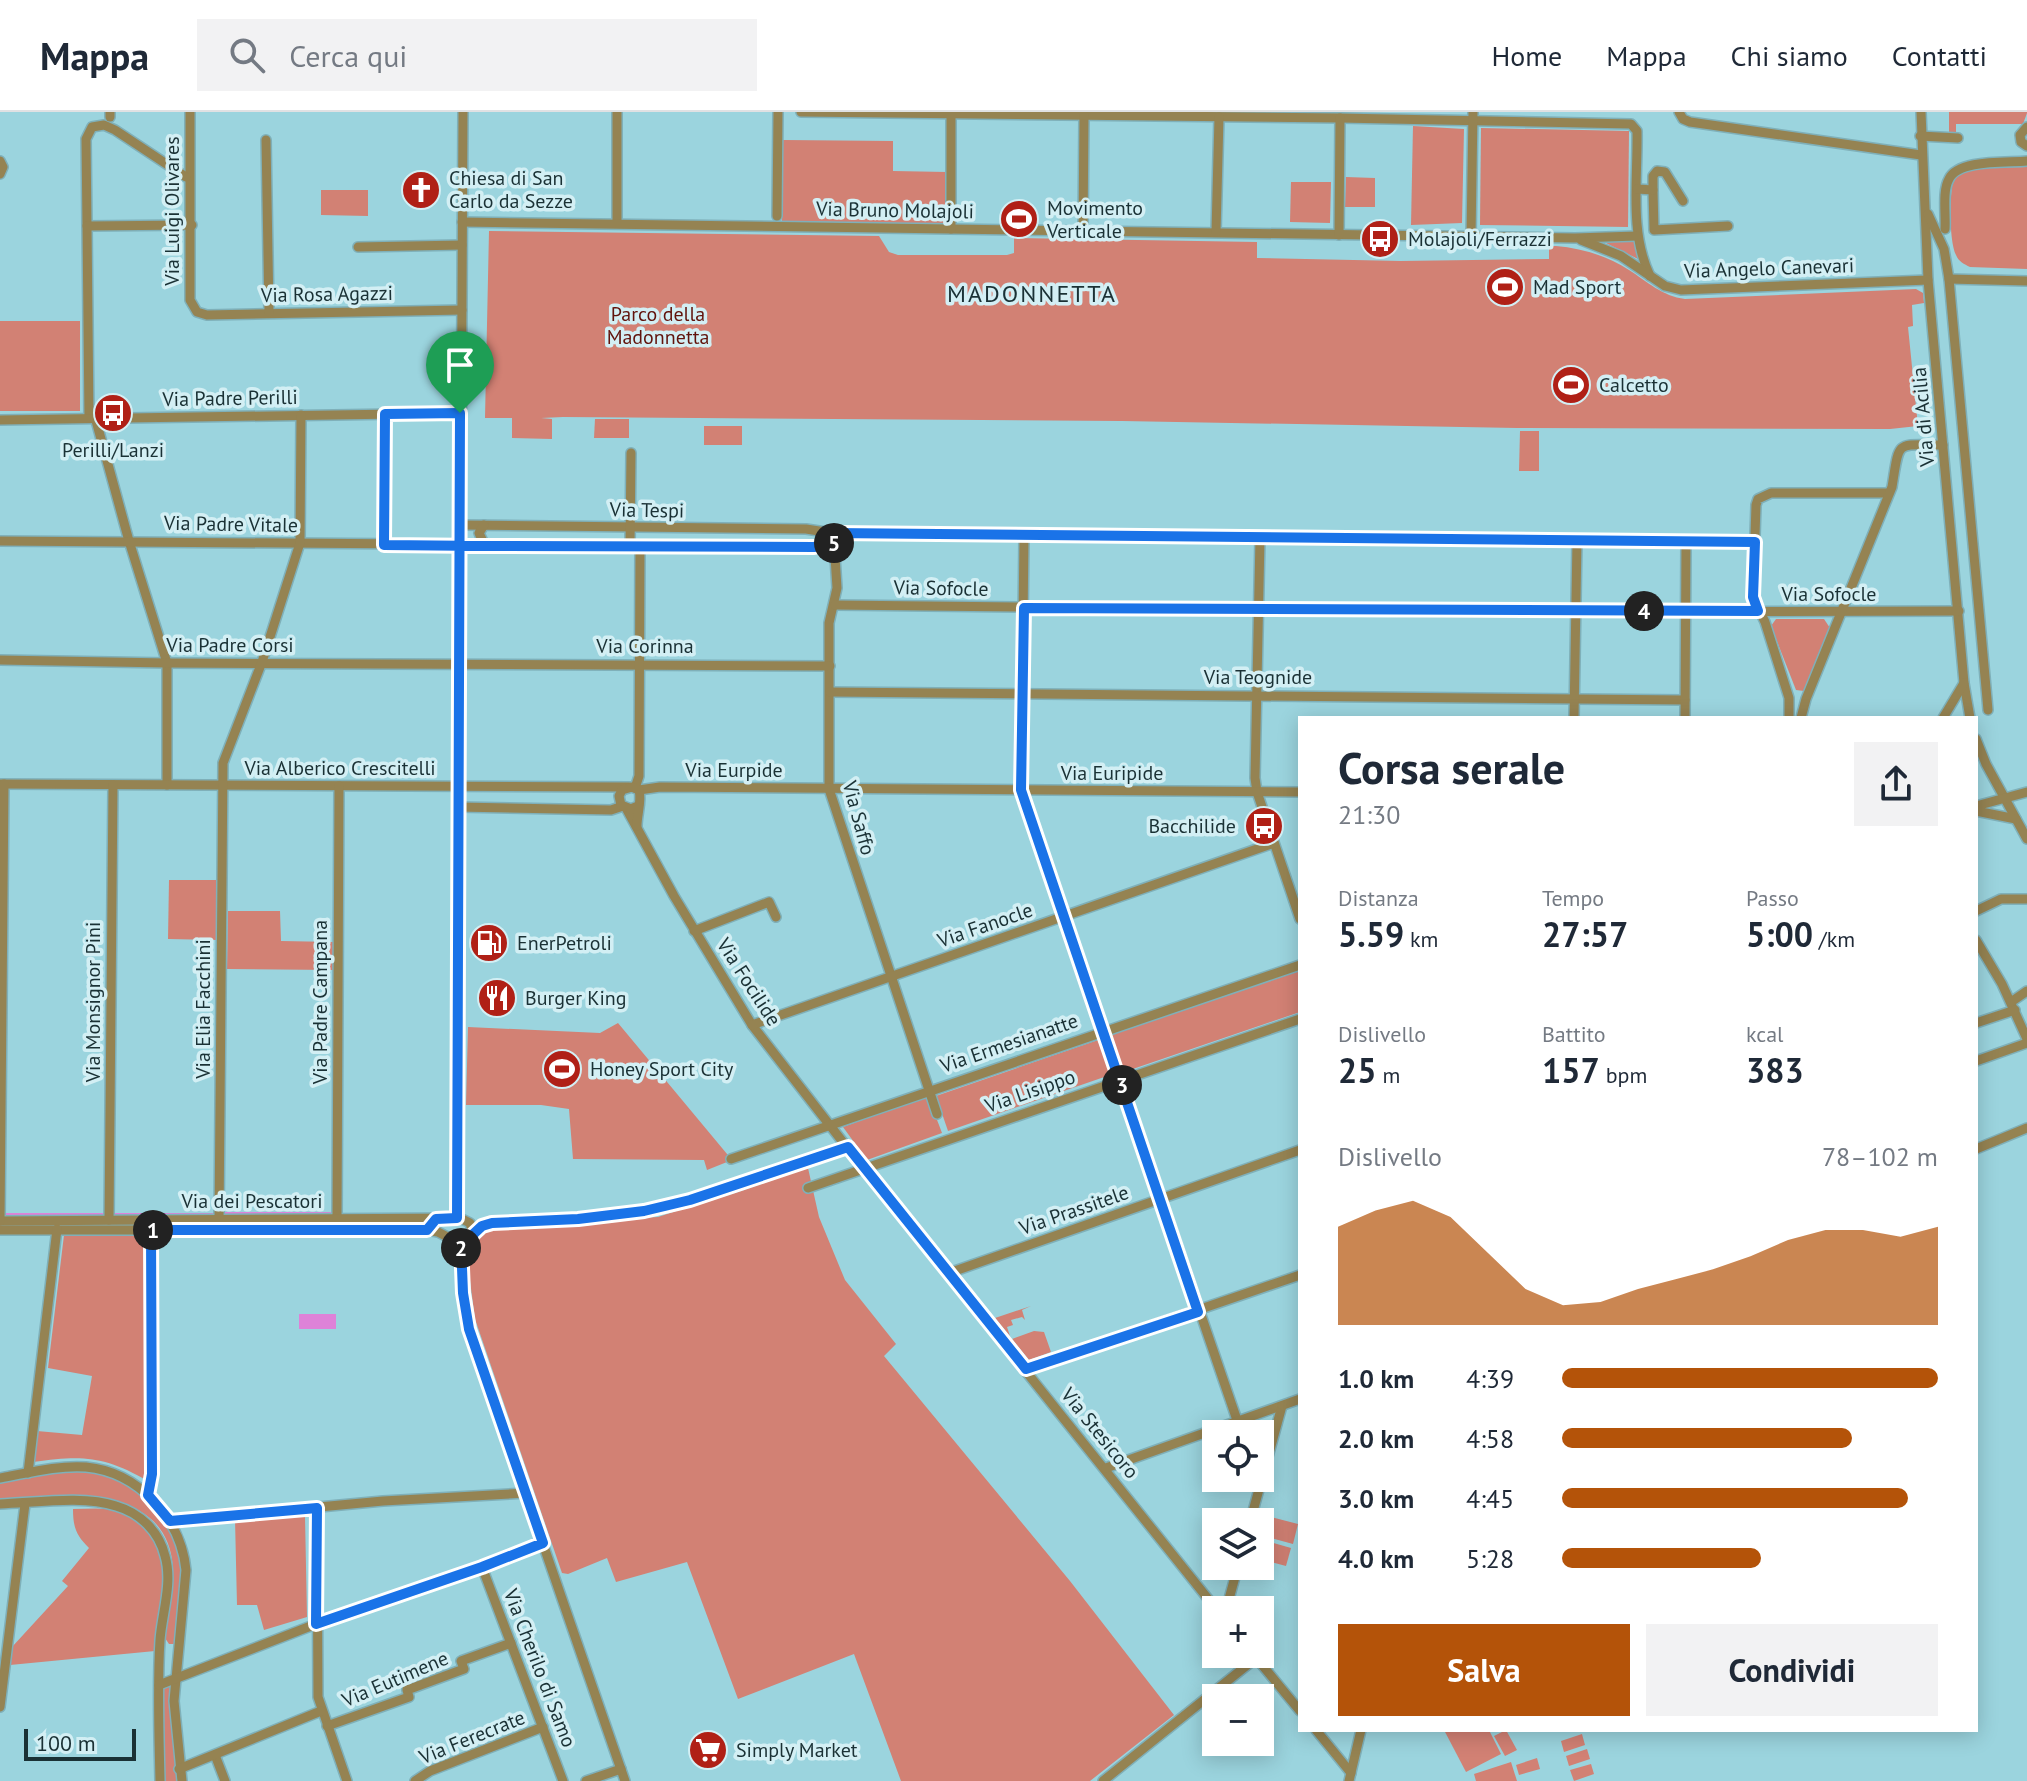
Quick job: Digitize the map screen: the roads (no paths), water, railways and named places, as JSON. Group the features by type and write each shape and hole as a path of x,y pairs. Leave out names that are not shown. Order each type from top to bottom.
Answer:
{"street":[{"name":"Via Luigi Olivares","path":"190,112 190,300 194,309"},
{"path":"457,1218 463,112"},
{"path":"617,112 617,222"},
{"path":"777,216 778,112"},
{"path":"801,112 1340,118 1473,116 1632,125 1637,131 1637,236 1641,257 1650,276"},
{"path":"1679,112 1689,122 1921,155"},
{"name":"Via di Acilia","path":"1921,112 1928,275 1964,683 1970,716"},
{"path":"951,113 951,229"},
{"path":"1214,115 1216,232"},
{"path":"1083,232 1084,116"},
{"path":"1471,236 1473,116"},
{"path":"1339,235 1340,118"},
{"path":"0,1219 2,784 167,785 167,663 92,418 86,139 92,127 101,125 111,128 186,177"},
{"path":"2027,127 2020,135 2021,142 2027,146"},
{"path":"1920,136 1958,138"},
{"path":"266,140 269,312"},
{"path":"0,161 3,167 0,174"},
{"path":"1945,229 1947,181 1954,171 1968,165 2027,161"},
{"path":"1683,201 1665,172 1657,171 1653,176 1654,230 1728,226"},
{"path":"1637,189 1653,190"},
{"path":"1924,207 1944,249 1948,274 1988,710"},
{"name":"Via Bruno Molajoli","path":"462,222 1471,236"},
{"path":"87,226 192,225"},
{"name":"Via Angelo Canevari","path":"1471,236 1637,236"},
{"name":"Via Angelo Canevari","path":"1575,238 1621,256 1671,288 1691,291 1948,274 2027,281"},
{"path":"358,247 462,245"},
{"path":"1930,294 1950,291"},
{"name":"Via Rosa Agazzi","path":"194,309 207,315 462,310"},
{"name":"Via Padre Perilli","path":"0,420 460,413"},
{"path":"384,545 385,414"},
{"path":"262,662 300,543 301,415"},
{"path":"1802,716 1889,493 1900,446 1943,445"},
{"path":"631,453 630,528 640,545 639,776 634,788"},
{"path":"1789,716 1789,698 1765,622 1753,597 1756,505 1763,496 1771,493 1889,493"},
{"name":"Via Tespi","path":"461,525 806,529 833,538 1755,542"},
{"path":"484,525 479,533 485,546"},
{"path":"640,545 650,528"},
{"path":"1024,537 1021,790 1237,1420 1298,1400"},
{"name":"Via Tespi","path":"461,546 814,547 833,538"},
{"name":"Via Saffo","path":"833,538 837,588 829,623 829,789 937,1114"},
{"path":"1260,538 1257,792 1298,913"},
{"path":"1574,716 1577,540"},
{"name":"Via Padre Vitale","path":"0,541 461,546"},
{"path":"1685,716 1686,541"},
{"name":"Via Sofocle","path":"835,605 1686,612 1959,611"},
{"name":"Via Padre Corsi","path":"0,660 460,663"},
{"name":"Via Elia Facchini","path":"219,1215 222,765 262,662"},
{"name":"Via Corinna","path":"460,663 830,666"},
{"path":"1944,716 1964,683"},
{"name":"Via Teognide","path":"830,692 1685,700"},
{"path":"1789,698 1806,699"},
{"path":"1978,743 2027,839"},
{"name":"Via Monsignor Pini","path":"109,1215 113,785"},
{"name":"Via Alberico Crescitelli","path":"167,785 458,787"},
{"name":"Via Padre Campana","path":"337,1218 339,786"},
{"path":"458,787 634,788"},
{"path":"483,807 477,797 484,787"},
{"path":"634,788 641,799 637,826"},
{"path":"624,807 619,796 622,790 634,788"},
{"name":"Via Eurpide","path":"634,788 829,789"},
{"name":"Via Euripide","path":"829,789 1298,792"},
{"path":"1978,808 2027,792"},
{"path":"458,807 611,810 638,806"},
{"name":"Via Focilide","path":"624,807 694,931 752,1025 848,1147"},
{"path":"1978,810 2016,819"},
{"name":"Via Fanocle","path":"752,1025 1274,843"},
{"path":"1978,910 2001,899 2027,899"},
{"path":"694,931 769,902 776,917"},
{"path":"1978,944 2013,1006 2027,1041 1978,1060"},
{"name":"Via Ermesianatte","path":"731,1159 1298,966"},
{"path":"1978,1022 2013,1006 2027,991"},
{"name":"Via Lisippo","path":"863,1168 1298,1020"},
{"path":"1978,1148 2027,1128"},
{"path":"462,1241 482,1226 492,1223 578,1219 681,1202 848,1147"},
{"name":"Via Stesicoro","path":"848,1147 1206,1596"},
{"name":"Via Prassitele","path":"949,1273 1298,1151"},
{"path":"808,1188 863,1168"},
{"name":"Via dei Pescatori","path":"0,1219 109,1215 457,1218"},
{"path":"462,1241 450,1238 448,1229 457,1218 470,1223 472,1230 462,1241 463,1293 469,1329 625,1781"},
{"path":"427,1230 436,1219"},
{"path":"28,1473 57,1229"},
{"name":"Via dei Pescatori","path":"0,1230 427,1230 462,1241"},
{"path":"148,1495 152,1474 151,1230"},
{"path":"1026,1369 1298,1276"},
{"path":"1254,1508 1282,1406"},
{"path":"1106,1468 1202,1433"},
{"path":"0,1478 70,1467 111,1473 148,1495 170,1521 181,1545 186,1570 174,1701 182,1781"},
{"path":"170,1521 526,1493"},
{"path":"0,1504 105,1503 131,1512 160,1541 167,1566 159,1660 160,1781"},
{"path":"0,1707 2,1670 25,1504"},
{"path":"317,1508 317,1686 321,1711 347,1781"},
{"path":"159,1685 316,1624 543,1543"},
{"name":"Via Cherilo di Samo","path":"482,1567 563,1781"},
{"path":"160,1638 166,1647 173,1647 180,1640"},
{"name":"Via Eutimene","path":"327,1726 409,1697 407,1690 464,1669 461,1661 511,1643"},
{"path":"159,1660 162,1655 170,1654 178,1662"},
{"path":"1103,1781 1240,1668"},
{"path":"1264,1668 1298,1709"},
{"path":"179,1769 321,1711"},
{"name":"Via Ferecrate","path":"415,1781 430,1771 543,1727"},
{"path":"1317,1732 1350,1777"},
{"path":"1350,1777 1361,1732"},
{"path":"215,1755 225,1781"},
{"path":"586,1781 621,1769"}],"waterway":[{"path":"223,1213 332,1213"},
{"path":"3,1214 104,1214"},
{"path":"115,1214 216,1214"}],"place":[{"name":"Chiesa di San Carlo da Sezze","path":"421,190"},
{"name":"Movimento Verticale","path":"1019,219"},
{"name":"Molajoli/Ferrazzi","path":"1380,239"},
{"name":"Mad Sport","path":"1505,287"},
{"name":"Calcetto","path":"1571,385"},
{"name":"Perilli/Lanzi","path":"113,413"},
{"name":"Bacchilide","path":"1264,826"},
{"name":"EnerPetroli","path":"489,943"},
{"name":"Burger King","path":"497,998"},
{"name":"Honey Sport City","path":"562,1069"},
{"name":"Simply Market","path":"708,1750"}],"district":[{"name":"MADONNETTA","path":"1032,294"}],"park label":[{"name":"Parco della Madonnetta","path":"658,326"}]}
